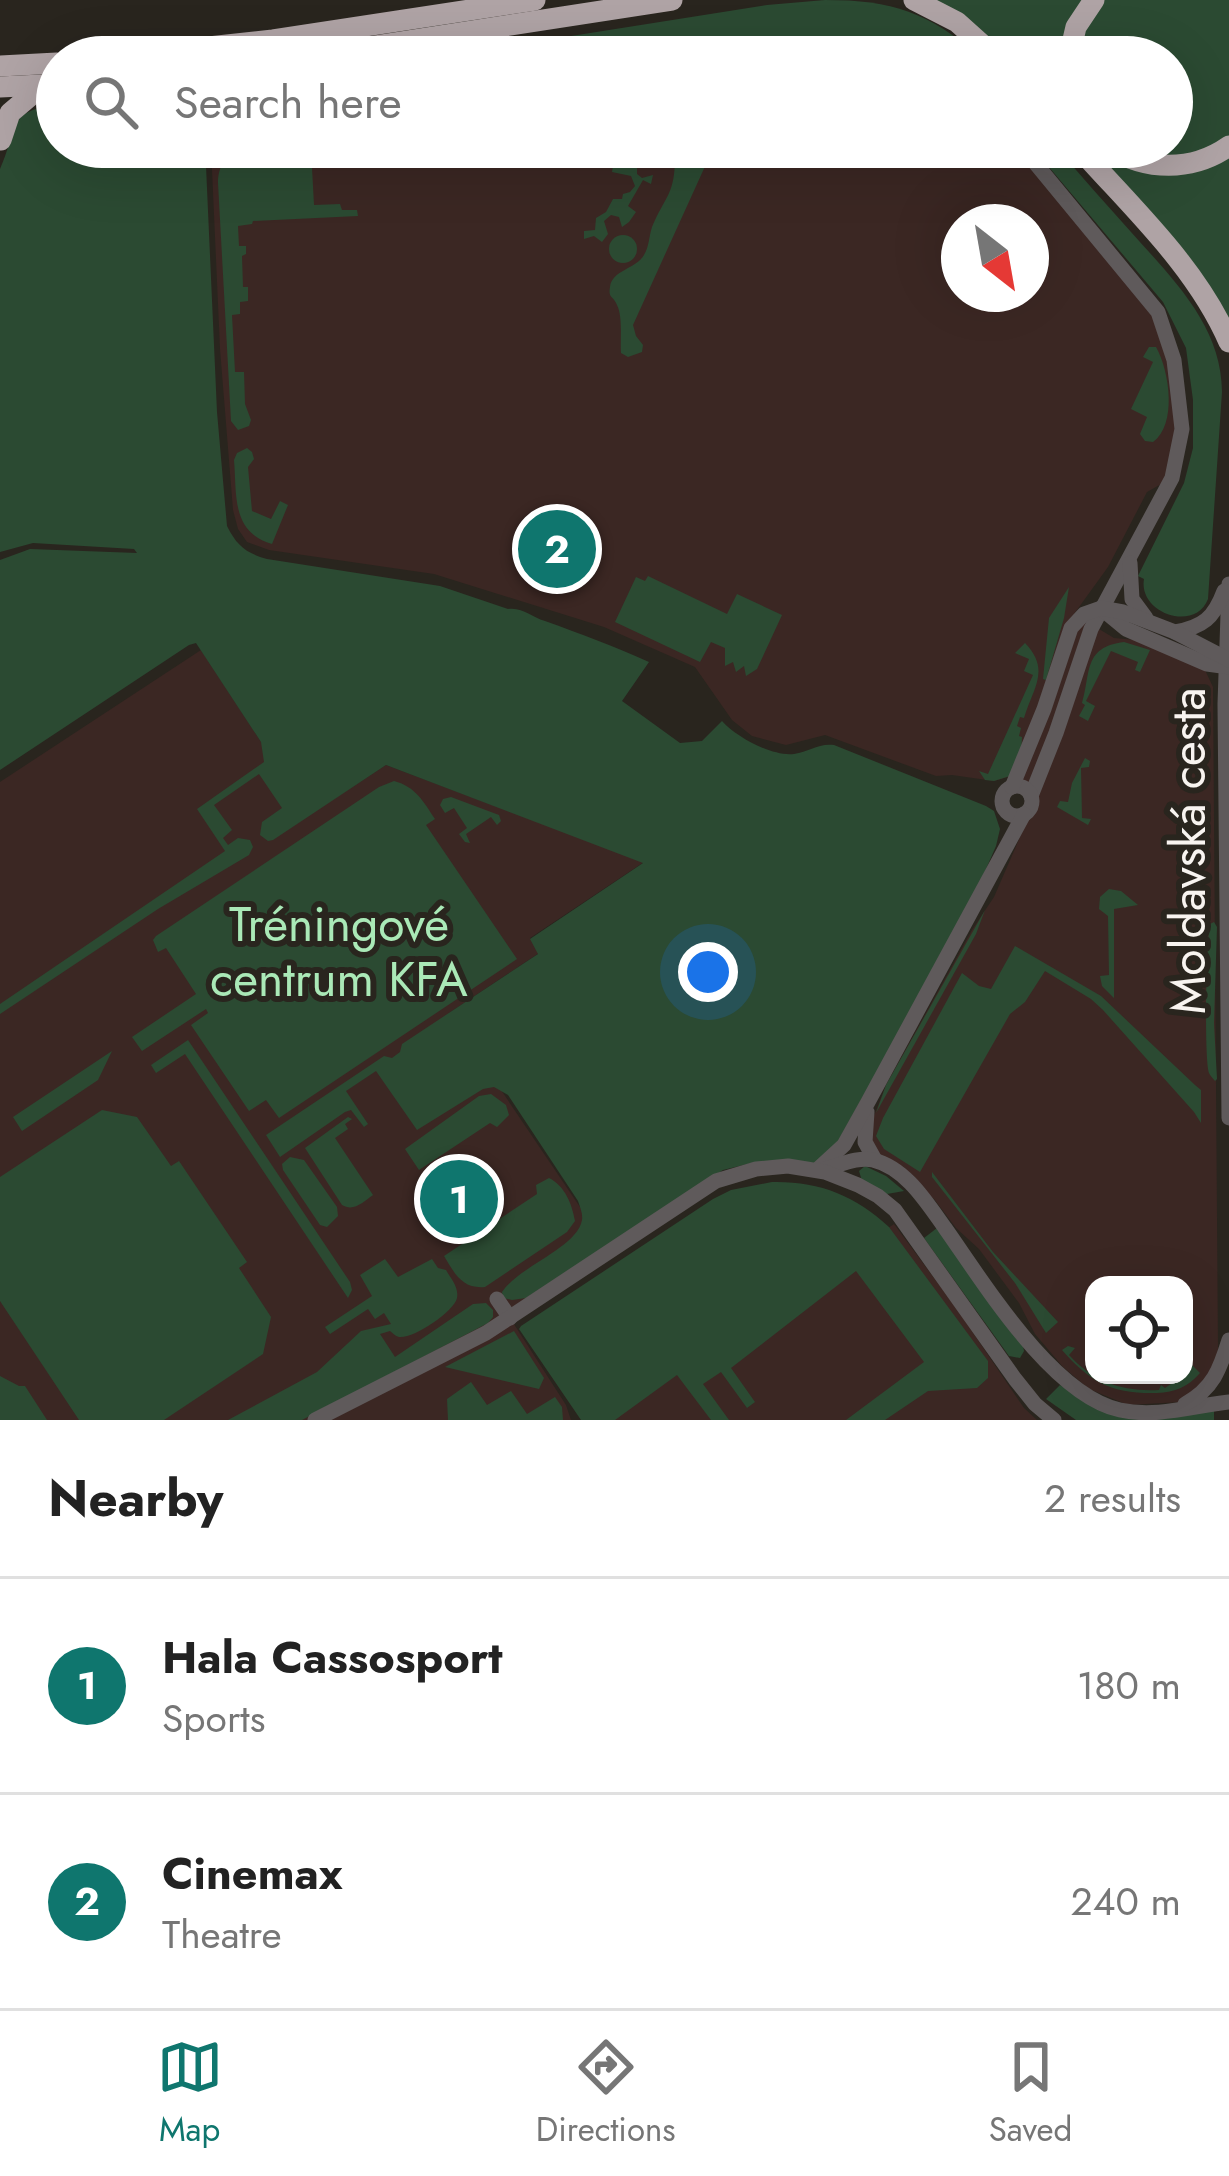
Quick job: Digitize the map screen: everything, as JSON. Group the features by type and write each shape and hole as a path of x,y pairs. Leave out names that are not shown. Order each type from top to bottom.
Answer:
{"highway":[{"path":"299,36 535,0"},
{"path":"445,36 672,0"},
{"path":"914,0 957,22 973,36"},
{"path":"1074,36 1094,0"},
{"path":"0,66 36,64"},
{"path":"0,87 36,85"},
{"path":"0,139 10,113 36,94"},
{"path":"1193,162 1229,146"},
{"path":"1096,168 1196,283 1229,342"}],"street":[{"path":"817,1170 844,1144 1031,806 1101,608 1172,478 1179,450 1179,393 1171,346 1158,312 1039,168"},
{"path":"1131,556 1132,599 1148,620"},
{"path":"1175,632 1208,620 1229,581"},
{"name":"Moldavská cesta","path":"1229,581 1225,704 1229,1118"},
{"path":"1101,608 1126,629 1207,664 1228,663"},
{"path":"1002,852 1003,797 1012,787 1044,710 1070,628 1084,614 1101,608 1148,620 1228,663"},
{"path":"1088,643 1126,629"},
{"path":"1207,664 1225,704"},
{"path":"1012,787 1022,787 1031,796"},
{"path":"1006,810 1024,814"},
{"path":"868,1102 865,1142 875,1160"},
{"path":"844,1144 844,1164 858,1185"},
{"path":"817,1170 875,1160 898,1173 916,1190 1042,1359 1089,1398 1124,1412 1229,1402"},
{"path":"316,1420 510,1318 716,1181 774,1167 817,1170 858,1185 890,1205 1034,1404 1054,1420"},
{"path":"497,1299 510,1318"},
{"path":"1160,1412 1208,1389 1229,1340"}],"shaded area":[{"path":"212,168 1039,168 1158,312 1179,393 1172,478 1147,492 1108,567 1074,614 1114,638 1136,640 1205,670 1213,687 1218,1349 1212,1376 1181,1402 1128,1405 1089,1389 1035,1334 1019,1303 979,1249 934,1199 870,1146 870,1126 886,1085 994,897 1040,791 1011,776 994,781 936,776 825,735 786,745 752,736 732,720 695,667 604,627 434,574 269,550 247,542 238,529 220,349"},
{"path":"201,650 309,815 386,765 644,862 530,938 539,953 449,1013 609,1250 510,1318 571,1420 0,1420 0,782"},
{"path":"894,1224 1037,1420 607,1420"}],"green space":[{"path":"825,0 890,6 926,19 952,36 571,36"},
{"path":"936,0 1086,0 1071,36 984,36"},
{"path":"1102,0 1229,0 1229,139 1193,154 1193,36 1082,36"},
{"path":"36,110 36,168 206,168 227,526 243,548 267,559 440,586 523,611 649,662 622,701 680,743 702,741 722,721 745,739 776,752 794,754 834,745 994,811 1000,829 996,846 969,908 829,1157 818,1163 756,1162 723,1170 526,1298 512,1300 503,1298 502,1292 570,1239 582,1218 578,1201 508,1095 494,1087 483,1089 417,1130 376,1071 346,1091 368,1124 364,1127 351,1110 345,1112 280,1157 266,1135 384,1056 392,1058 402,1044 538,954 530,939 643,863 386,765 268,841 260,835 262,822 282,808 259,774 214,805 232,830 223,838 228,845 238,838 250,840 249,855 0,1014 0,1004 225,851 197,809 264,762 261,742 196,643 0,770 0,560 30,549 137,553 134,549 33,543 0,552 0,169 16,124"},
{"path":"1229,155 1229,321 1105,168 1193,168 1193,158"},
{"path":"221,168 312,168 314,205 340,204 342,210 357,210 358,216 253,221 238,226 239,246 246,246 243,287 248,287 248,301 240,302 240,314 232,315 235,372 244,372 245,404 251,420 238,430 231,421"},
{"path":"613,168 637,168 642,178 653,175 651,184 643,180 628,206 636,212 629,222 622,227 619,217 611,215 604,221 608,234 602,242 594,236 584,239 584,231 595,230 596,218 613,199 622,199 635,186 631,176 612,172"},
{"path":"675,168 704,168 633,325 642,352 628,357 621,353 620,316 610,287 615,277 646,252"},
{"path":"1050,168 1075,168 1178,285 1214,346 1222,392 1208,599 1192,615 1180,617 1158,609 1138,576 1184,483 1193,448 1186,348 1163,302"},
{"path":"623,235 633,239 637,249 633,259 623,263 613,259 609,249 613,239"},
{"path":"1149,347 1156,347 1161,358 1169,398 1166,424 1153,442 1140,434 1147,417 1131,409 1153,362 1143,357"},
{"path":"247,448 254,459 248,467 252,511 271,519 280,501 288,505 272,544 249,531 239,511 234,460"},
{"path":"648,576 727,614 737,594 782,615 757,669 746,676 744,666 736,672 733,662 725,666 725,648 711,642 700,662 615,622 636,577 645,581"},
{"path":"1069,587 1064,618 1046,680 1049,618"},
{"path":"1124,642 1150,650 1140,672 1135,670 1138,662 1111,651 1086,701 1095,706 1088,721 1079,716 1091,663 1101,649"},
{"path":"1025,643 1038,671 1024,718 1020,717 1017,726 1021,728 1021,757 1010,776 985,780 979,771 988,774 1033,675 1024,671 1029,659 1015,653"},
{"path":"1085,758 1090,761 1089,767 1081,768 1082,818 1091,819 1088,825 1057,807 1060,801 1068,802 1072,783"},
{"name":"Tréningové centrum KFA","path":"394,781 427,806 435,819 426,825 517,959 279,1118 266,1100 249,1111 191,1025 208,1013 206,1009 142,1051 132,1037 196,994 166,948 158,952 156,936"},
{"path":"451,797 499,815 501,821 497,825 491,817 466,834 470,843 465,842 459,834 467,828 454,808 445,813 440,805"},
{"path":"1109,889 1121,891 1138,905 1114,909 1114,998 1102,986 1100,976 1109,975 1108,916 1099,909 1100,897"},
{"path":"985,910 976,934 876,1113 886,1085"},
{"path":"1214,922 1215,1081 1207,1063 1206,1024 1209,935"},
{"path":"1015,946 1101,996 1201,1090 1201,1123 1103,1010 1045,971 1025,1002 1010,1014 920,1172 884,1149 876,1136 883,1118 962,973 991,989"},
{"path":"188,1040 350,1282 348,1298 185,1054 156,1073 151,1065"},
{"path":"112,1051 98,1080 22,1131 13,1117"},
{"path":"491,1094 506,1105 509,1115 497,1127 490,1123 419,1170 405,1149 479,1096"},
{"path":"102,1110 137,1117 171,1166 179,1161 247,1262 239,1268 271,1317 263,1354 164,1420 79,1420 0,1301 0,1177"},
{"path":"348,1117 352,1119 345,1124 348,1129 335,1138 373,1195 350,1207 342,1205 305,1148"},
{"path":"290,1157 304,1160 337,1207 338,1216 327,1227 320,1225 283,1170 282,1164"},
{"path":"865,1166 904,1191 887,1194 862,1181 859,1171"},
{"path":"932,1172 993,1252 1058,1322 1046,1333 1015,1283"},
{"path":"549,1178 572,1208 575,1221 567,1232 485,1287 470,1286 460,1279 444,1256 537,1194 536,1185"},
{"path":"772,1182 835,1192 889,1227 988,1361 988,1378 977,1388 928,1391 885,1420 846,1420 924,1362 856,1271 731,1368 755,1402 747,1408 721,1372 703,1384 729,1420 711,1420 677,1375 615,1420 581,1420 521,1326 713,1199 731,1190"},
{"path":"937,1228 1023,1346 1020,1358 1009,1356 924,1238"},
{"path":"385,1259 398,1277 432,1259 446,1270 457,1294 449,1310 423,1329 398,1337 390,1331 380,1334 395,1357 473,1304 486,1303 493,1317 302,1420 228,1420 317,1372 361,1331 391,1324 384,1313 375,1319 368,1309 330,1334 325,1327 372,1296 360,1275"},
{"path":"514,1331 544,1378 539,1389 445,1367"},
{"path":"1075,1348 1069,1355 1085,1372 1083,1371 1062,1350"},
{"path":"0,1376 25,1386 47,1420 0,1420"},
{"path":"471,1382 487,1405 511,1391 527,1414 555,1397 563,1420 448,1420 447,1399"},
{"path":"1104,1384 1159,1390 1161,1385 1187,1384 1157,1393"},
{"path":"1060,1385 1115,1410 1151,1415 1214,1411 1214,1420 1076,1420 1046,1399"}],"place":[{"name":"Cinemax","path":"557,549"},
{"name":"Hala Cassosport","path":"459,1199"}]}
